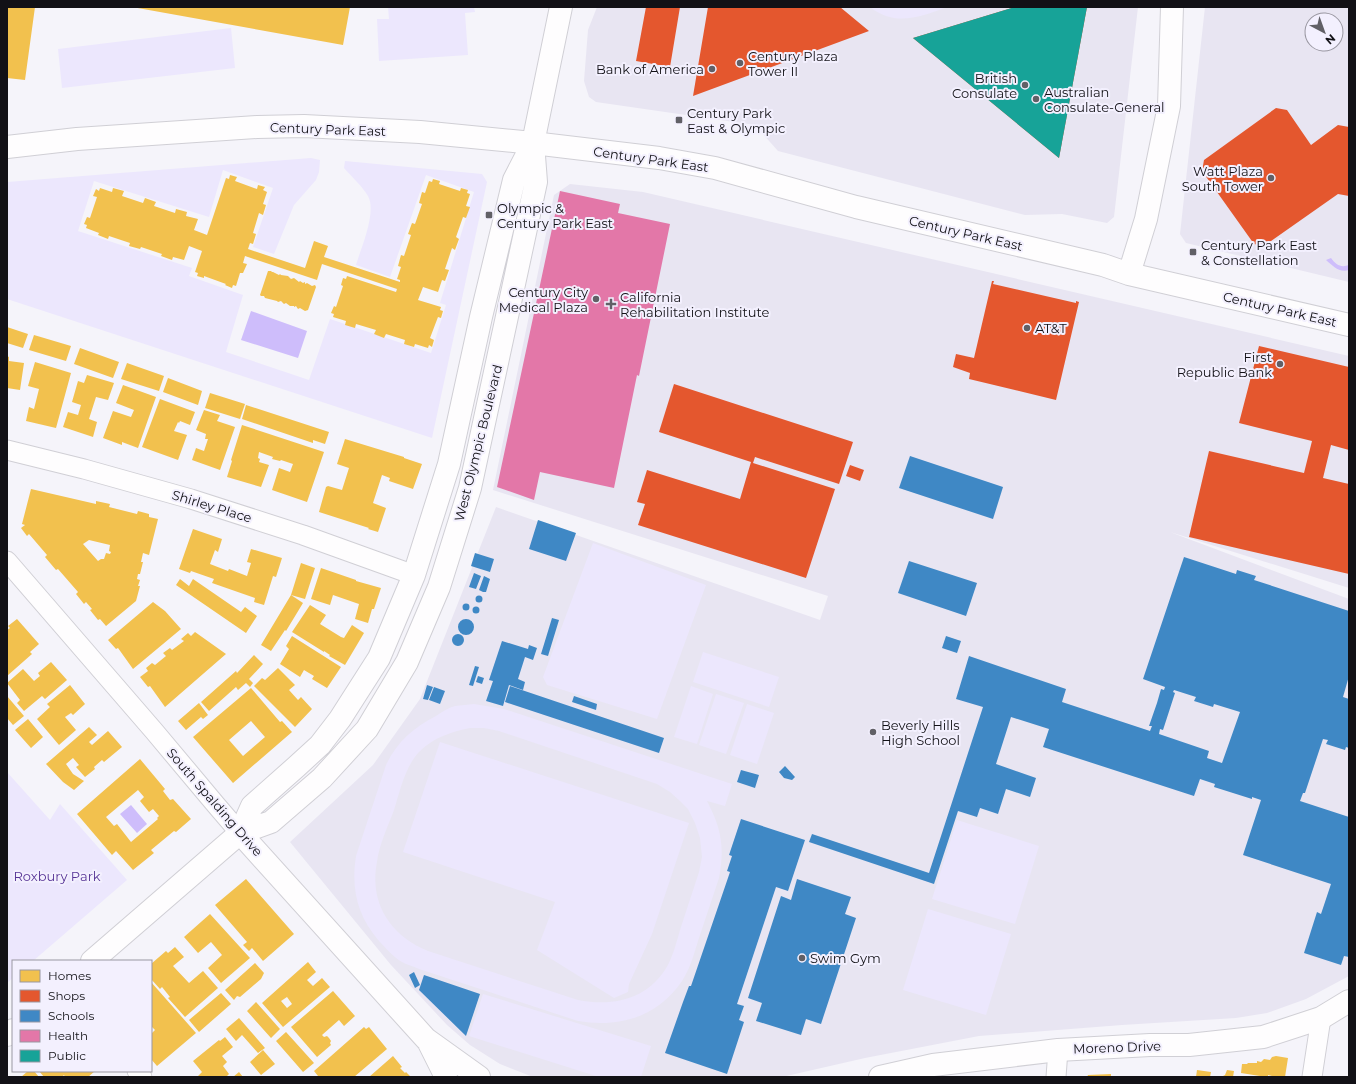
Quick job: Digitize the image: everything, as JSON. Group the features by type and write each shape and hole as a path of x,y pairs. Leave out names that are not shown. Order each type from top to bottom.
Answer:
{"main road":[{"name":"West Olympic Boulevard","path":"240,833 252,806 320,744 340,719 379,658 414,576 450,458 478,329 514,180 533,143 561,7"},
{"path":"1129,274 1146,219 1169,106 1172,7"},
{"name":"Century Park East","path":"7,147 92,138 257,127 304,126 406,131 533,143 659,158 715,168 829,200 1103,265 1129,274 1349,325"},
{"name":"West Olympic Boulevard","path":"93,960 240,833 271,822 322,778 367,729 408,662 439,587 472,482 536,182 533,143"},
{"name":"South Spalding Drive","path":"240,833 426,1039 479,1077"},
{"name":"Moreno Drive","path":"880,1077 933,1065 1058,1050 1150,1045 1189,1045 1263,1037 1321,1018 1349,1001"},
{"name":"South Spalding Drive","path":"426,1039 446,1077"}],"street":[{"name":"Shirley Place","path":"7,450 191,499 303,535 414,576"},
{"name":"South Spalding Drive","path":"7,561 240,833"},
{"path":"1312,1077 1321,1018"},
{"path":"1056,1077 1058,1050"}],"shaded area":[{"path":"597,7 1138,7 1114,217 1107,223 1062,214 1025,215 778,151 755,125 596,102 589,97 584,81 588,30"},
{"path":"1205,7 1349,7 1349,282 1186,243 1180,234"},
{"name":"Beverly Hills High School","path":"570,184 643,192 1349,356 1349,588 1170,532 1349,599 1349,976 1306,999 1267,1013 1236,1018 979,1036 865,1058 782,1077 533,1077 500,1064 470,1045 447,1025 391,965 290,842 373,765 420,699 496,507 820,620 828,596 493,490 554,195"},
{"path":"1331,258 1339,265 1349,265 1349,270 1342,271 1336,268 1326,260"},
{"path":"251,311 307,331 298,358 241,340"},
{"path":"131,805 147,824 137,833 120,814"}],"green space":[{"path":"388,7 474,7 475,12 465,13 468,55 379,61 377,19 389,19"},
{"path":"870,7 947,7 917,17 898,18 889,17"},
{"path":"231,28 235,68 62,88 58,49"},
{"path":"311,158 320,160 319,172 316,180 294,205 274,254 253,247 273,188 223,170 209,217 94,181 78,231 192,268 189,276 243,295 226,352 309,380 330,319 431,353 446,305 440,303 474,192 426,175 390,277 356,265 367,230 371,211 368,196 344,168 345,161 482,174 487,182 432,438 7,299 7,182"},
{"path":"593,543 706,585 657,719 547,685 543,677"},
{"path":"703,652 779,677 769,707 693,682"},
{"path":"691,686 713,694 697,744 674,737"},
{"path":"716,694 744,703 726,754 699,745"},
{"path":"474,704 504,709 732,784 725,806 707,801 719,829 722,847 721,867 719,878 692,961 682,981 672,993 649,1011 623,1021 593,1023 578,1021 404,963 393,955 379,941 365,921 357,901 355,891 354,880 356,856 390,757 406,736 420,725 455,706","holes":["470,728 484,728 499,731 657,784 670,792 688,809 700,838 702,857 699,872 674,951 668,965 660,977 641,993 617,1001 591,1002 578,1000 428,951 403,936 393,927 385,916 376,891 375,877 378,856 410,765 419,752 431,742 449,733"]},
{"path":"747,704 774,713 757,764 730,755"},
{"path":"440,742 689,823 652,934 629,984 628,992 614,998 537,950 555,902 403,852"},
{"name":"Roxbury Park","path":"7,772 50,820 60,804 127,880 34,960 12,960 12,979 7,983"},
{"path":"957,820 1039,846 1015,924 932,899"},
{"path":"928,909 1011,934 986,1015 903,990"},
{"path":"483,994 651,1046 641,1077 599,1077 469,1036"}],"building: Homes":[{"path":"7,7 35,7 25,80 7,78"},
{"path":"132,7 350,7 343,45"},
{"path":"230,175 237,177 235,181 257,189 258,185 265,187 263,190 267,192 263,204 266,205 263,215 259,213 253,233 256,234 253,244 250,243 248,249 305,268 314,241 328,246 324,257 400,282 400,280 397,279 401,267 398,266 401,255 404,256 411,235 408,234 412,223 415,224 422,204 419,203 422,192 425,193 429,181 432,182 433,179 440,181 439,184 460,191 461,188 468,190 467,193 470,194 466,206 470,207 466,218 463,217 456,237 459,239 455,250 452,248 445,269 449,270 445,281 442,280 438,292 423,287 418,300 441,307 440,310 443,311 441,318 438,317 430,338 434,340 432,347 429,345 428,348 415,344 414,347 404,344 405,340 386,334 384,338 374,334 376,330 356,324 355,328 345,325 346,321 333,317 334,314 331,313 334,306 336,307 343,286 341,285 343,278 346,279 347,276 396,292 397,289 322,264 317,280 245,256 243,263 247,264 243,273 240,273 236,286 233,285 232,288 225,285 226,284 204,276 204,278 197,276 198,273 195,272 202,251 189,246 184,260 173,257 172,260 161,256 162,254 141,247 140,249 129,246 130,243 109,236 108,239 98,235 99,233 86,228 87,225 84,224 87,217 90,218 97,197 93,196 96,189 99,191 100,188 112,192 113,188 124,191 122,196 143,203 145,198 156,202 154,206 175,213 176,209 187,212 186,216 198,219 194,230 207,235 226,178 229,179"},
{"path":"268,271 279,275 288,276 291,279 294,278 299,282 305,282 305,284 307,283 312,286 315,285 316,287 308,310 305,311 300,308 298,309 296,306 290,306 281,301 278,302 261,296 260,295"},
{"path":"7,327 28,334 23,348 7,343"},
{"path":"34,335 71,346 66,361 29,350"},
{"path":"80,348 119,362 113,378 74,364"},
{"path":"7,356 9,357 9,361 24,363 20,390 7,388"},
{"path":"35,362 71,373 56,428 26,421 29,407 34,409 39,389 28,386"},
{"path":"127,363 164,376 159,391 121,379"},
{"path":"87,375 114,383 108,400 96,397 89,419 97,422 93,437 63,427 68,412 78,415 81,405 72,402 78,381 84,383"},
{"path":"168,378 202,391 198,405 163,392"},
{"path":"123,385 156,397 138,448 122,442 122,445 103,438 113,411 131,417 134,410 116,403"},
{"path":"210,393 245,404 240,419 205,408"},
{"path":"160,399 195,412 190,425 180,421 179,423 178,422 174,431 187,435 178,460 142,447"},
{"path":"246,405 329,432 325,444 313,440 313,443 242,419"},
{"path":"204,410 220,415 217,421 235,427 220,470 192,460 196,448 204,451 208,439 205,439 206,434 196,430"},
{"path":"242,425 324,452 307,502 272,490 279,468 290,472 293,464 272,459 273,457 259,452 259,462 269,465 261,487 227,477"},
{"path":"345,439 422,464 413,489 389,481 390,478 382,475 373,503 386,508 378,532 319,512 326,487 328,486 342,490 349,468 337,464"},
{"path":"31,489 96,504 96,501 110,504 109,507 137,514 138,511 149,514 149,517 158,519 149,555 143,553 141,562 143,562 137,579 140,580 138,586 140,586 136,601 106,626 100,619 98,620 86,602 84,604 76,594 78,592 58,569 56,570 45,557 47,555 29,534 27,536 21,528 25,525 22,524","holes":["89,540 110,545 110,554 106,553 104,559 98,561 83,544"]},
{"path":"193,529 222,539 218,552 215,550 210,564 228,571 229,569 247,576 251,563 247,562 251,549 282,558 276,577 273,576 264,605 254,602 255,598 212,583 214,579 191,571 190,573 179,569"},
{"path":"301,563 315,568 305,599 291,595"},
{"path":"321,568 356,581 381,588 368,623 355,619 359,604 333,595 330,605 311,599"},
{"path":"180,579 189,586 193,579 241,612 245,607 257,616 246,633 176,585"},
{"path":"291,595 303,603 286,631 285,630 271,651 261,645"},
{"path":"153,602 165,611 181,629 133,669 118,648 116,649 108,640"},
{"path":"310,605 326,615 320,624 341,637 344,638 352,625 364,633 345,665 292,632"},
{"path":"17,619 39,644 30,652 32,654 7,676 7,630 10,628 8,626"},
{"path":"195,632 226,654 165,707 150,686 148,687 140,677 148,671 146,668 152,663 155,665 166,656 163,653 170,648 172,650 184,641 181,639 188,633 191,636"},
{"path":"292,636 341,667 327,688 312,679 314,676 304,670 300,677 280,664 289,649 286,646"},
{"path":"254,655 263,664 249,679 253,683 250,687 246,683 238,690 236,687 209,711 201,702 236,671 237,673"},
{"path":"51,662 67,680 45,699 42,696 24,711 17,703 20,700 7,683 23,669 34,681 40,676 38,673"},
{"path":"278,668 295,685 289,690 298,700 301,697 312,709 295,727 254,686 262,678 265,680"},
{"path":"70,685 85,704 73,715 71,713 65,717 76,730 59,745 37,719 50,707 47,704"},
{"path":"251,688 280,722 282,721 292,732 233,783 193,737","holes":["251,721 265,737 243,756 229,740"]},
{"path":"7,696 24,716 13,725 7,718"},
{"path":"199,703 208,715 203,719 201,717 186,730 178,721"},
{"path":"28,719 43,737 31,748 15,730"},
{"path":"89,727 97,735 89,742 92,745 108,731 122,747 104,762 102,760 94,767 95,769 85,777 76,767 79,765 73,758 66,764 73,774 84,781 74,790 63,782 46,764"},
{"path":"140,759 165,789 163,791 170,800 173,799 191,819 151,850 154,853 133,870 116,851 112,855 77,814","holes":["138,790 144,797 140,801 149,812 153,809 159,816 157,818 158,819 131,842 117,824 114,826 106,817"]},
{"path":"246,879 294,934 263,961 252,948 249,951 243,945 247,942 215,905"},
{"path":"210,914 250,958 221,983 208,968 222,955 211,942 198,953 184,937"},
{"path":"175,947 184,957 173,966 189,983 203,971 218,988 185,1017 168,998 170,997 162,987 160,989 152,980 152,963 166,951 168,953"},
{"path":"308,962 316,972 307,980 313,986 322,978 330,987 283,1027 262,1003","holes":["287,997 292,1004 287,1008 281,1001"]},
{"path":"255,963 264,973 261,979 240,997 237,996 234,1000 225,990"},
{"path":"152,983 196,1033 157,1066 152,1060 152,1033 155,1030 152,1027"},
{"path":"333,991 355,1016 344,1026 339,1020 322,1035 329,1038 331,1045 317,1057 291,1027"},
{"path":"221,993 231,1004 199,1032 189,1020"},
{"path":"256,1002 280,1029 271,1038 247,1011"},
{"path":"239,1018 265,1048 258,1053 242,1035 236,1041 226,1029"},
{"path":"364,1027 366,1029 369,1027 387,1049 354,1077 317,1077 318,1076 314,1071"},
{"path":"286,1032 314,1063 303,1072 276,1041"},
{"path":"225,1037 233,1047 222,1056 227,1062 223,1066 229,1074 226,1077 197,1077 202,1072 193,1061"},
{"path":"263,1050 275,1064 261,1075 250,1062"},
{"path":"393,1056 402,1067 400,1068 411,1077 369,1077"},
{"path":"1276,1056 1288,1058 1285,1077 1272,1077 1268,1075 1268,1077 1260,1077 1241,1073 1242,1064 1257,1063 1257,1061 1261,1062 1264,1059 1270,1060 1272,1057"},
{"path":"1197,1070 1211,1072 1210,1077 1196,1077"},
{"path":"1227,1070 1234,1071 1233,1077 1221,1077 1225,1075"},
{"path":"27,1072 35,1072 39,1077 21,1077"},
{"path":"40,1072 94,1072 88,1077 65,1077 64,1075 62,1077 44,1077"},
{"path":"239,1072 243,1077 233,1077"},
{"path":"1111,1074 1111,1077 1087,1077 1088,1075"}],"building: Shops":[{"path":"646,7 680,7 670,67 636,61"},
{"name":"Century Plaza Tower II","path":"708,7 840,7 869,31 693,96"},
{"path":"1015,7 1087,7 1059,158 913,38"},
{"name":"Watt Plaza South Tower","path":"1276,108 1287,110 1311,145 1338,125 1349,127 1349,196 1338,194 1264,246 1254,244 1202,171 1204,160"},
{"name":"AT&T","path":"992,281 994,281 993,284 1076,303 1076,301 1079,302 1056,400 969,379 970,373 953,367 956,354 974,358"},
{"path":"1259,346 1349,367 1349,450 1331,445 1323,478 1349,484 1349,574 1189,537 1209,451 1304,473 1312,441 1239,423"},
{"path":"674,384 853,442 839,484 755,457 753,463 835,489 806,578 638,525 645,504 637,502 647,470 740,499 751,462 659,432"},
{"path":"850,465 864,470 860,481 846,476"}],"building: Schools":[{"path":"910,456 1003,487 993,519 899,488"},
{"path":"538,520 576,533 566,561 529,549"},
{"path":"475,553 494,559 490,572 471,566"},
{"path":"1184,557 1236,574 1237,570 1256,576 1254,580 1349,611 1349,676 1343,697 1349,699 1349,748 1346,747 1345,750 1326,744 1328,740 1323,739 1305,793 1303,793 1300,801 1349,817 1349,957 1344,956 1341,965 1304,953 1317,912 1321,914 1331,884 1243,855 1261,800 1252,797 1252,799 1214,787 1215,784 1200,779 1194,796 1043,747 1049,729 1011,717 996,764 1036,778 1030,797 1006,789 998,814 980,808 977,817 958,811 934,884 809,842 812,834 929,873 983,707 956,699 969,656 1066,689 1062,702 1150,731 1152,726 1149,726 1161,689 1164,690 1165,687 1143,679","holes":["1174,690 1196,697 1194,701 1213,707 1214,704 1240,712 1222,763 1207,758 1209,751 1159,734 1160,729 1163,730 1175,693 1173,692"]},
{"path":"909,561 977,583 966,616 898,593"},
{"path":"474,573 481,576 476,589 469,587"},
{"path":"484,576 490,579 486,592 479,590"},
{"path":"479,595 482,596 482,602 479,603 476,602 475,599 476,596"},
{"path":"466,604 469,607 466,610 463,607"},
{"path":"476,606 479,607 479,613 476,614 473,613 472,610 473,607"},
{"path":"552,618 559,620 548,656 541,654"},
{"path":"466,619 472,621 474,627 472,633 466,635 460,633 458,627 460,621"},
{"path":"458,634 462,636 464,640 462,644 458,646 454,644 452,640 454,636"},
{"path":"946,636 961,641 957,653 942,648"},
{"path":"502,641 528,649 529,645 537,648 533,660 525,657 518,679 525,682 523,690 509,685 503,706 486,701 493,681 489,680"},
{"path":"475,666 479,667 473,686 469,685"},
{"path":"478,676 484,678 482,684 476,682"},
{"path":"427,685 433,687 428,700 423,699"},
{"path":"510,686 664,738 659,753 505,702"},
{"path":"434,687 445,691 440,704 429,700"},
{"path":"574,696 597,704 596,710 572,702"},
{"path":"785,766 795,777 792,780 784,778 779,772"},
{"path":"741,770 759,775 755,788 737,782"},
{"path":"741,819 805,840 788,891 776,887 737,1004 744,1006 739,1020 744,1022 727,1074 665,1053 689,986 691,986 730,872 727,871 732,856 729,855"},
{"name":"Swim Gym","path":"797,879 851,897 845,914 856,918 821,1024 806,1019 801,1035 756,1021 762,1003 748,998 781,896 791,900"},
{"path":"414,972 420,985 415,988 409,975"},
{"path":"424,975 480,994 466,1036 419,990"}],"building: Health":[{"name":"Century City Medical Plaza","path":"560,191 620,204 618,213 670,224 639,376 637,375 614,488 540,472 534,500 497,487"}],"building: Public":[{"path":"1015,7 1087,7 1059,158 913,38"}],"place":[{"name":"Century Plaza Tower II","path":"740,63"},
{"name":"Bank of America","path":"712,69"},
{"name":"British Consulate","path":"1025,85"},
{"name":"Australian Consulate-General","path":"1036,99"},
{"name":"Century Park East & Olympic","path":"679,120"},
{"name":"Watt Plaza South Tower","path":"1271,178"},
{"name":"Olympic & Century Park East","path":"489,215"},
{"name":"Century Park East & Constellation","path":"1193,252"},
{"name":"Century City Medical Plaza","path":"596,299"},
{"name":"California Rehabilitation Institute","path":"611,304"},
{"name":"AT&T","path":"1027,328"},
{"name":"First Republic Bank","path":"1280,364"},
{"name":"Beverly Hills High School","path":"873,732"},
{"name":"Swim Gym","path":"802,958"}]}
